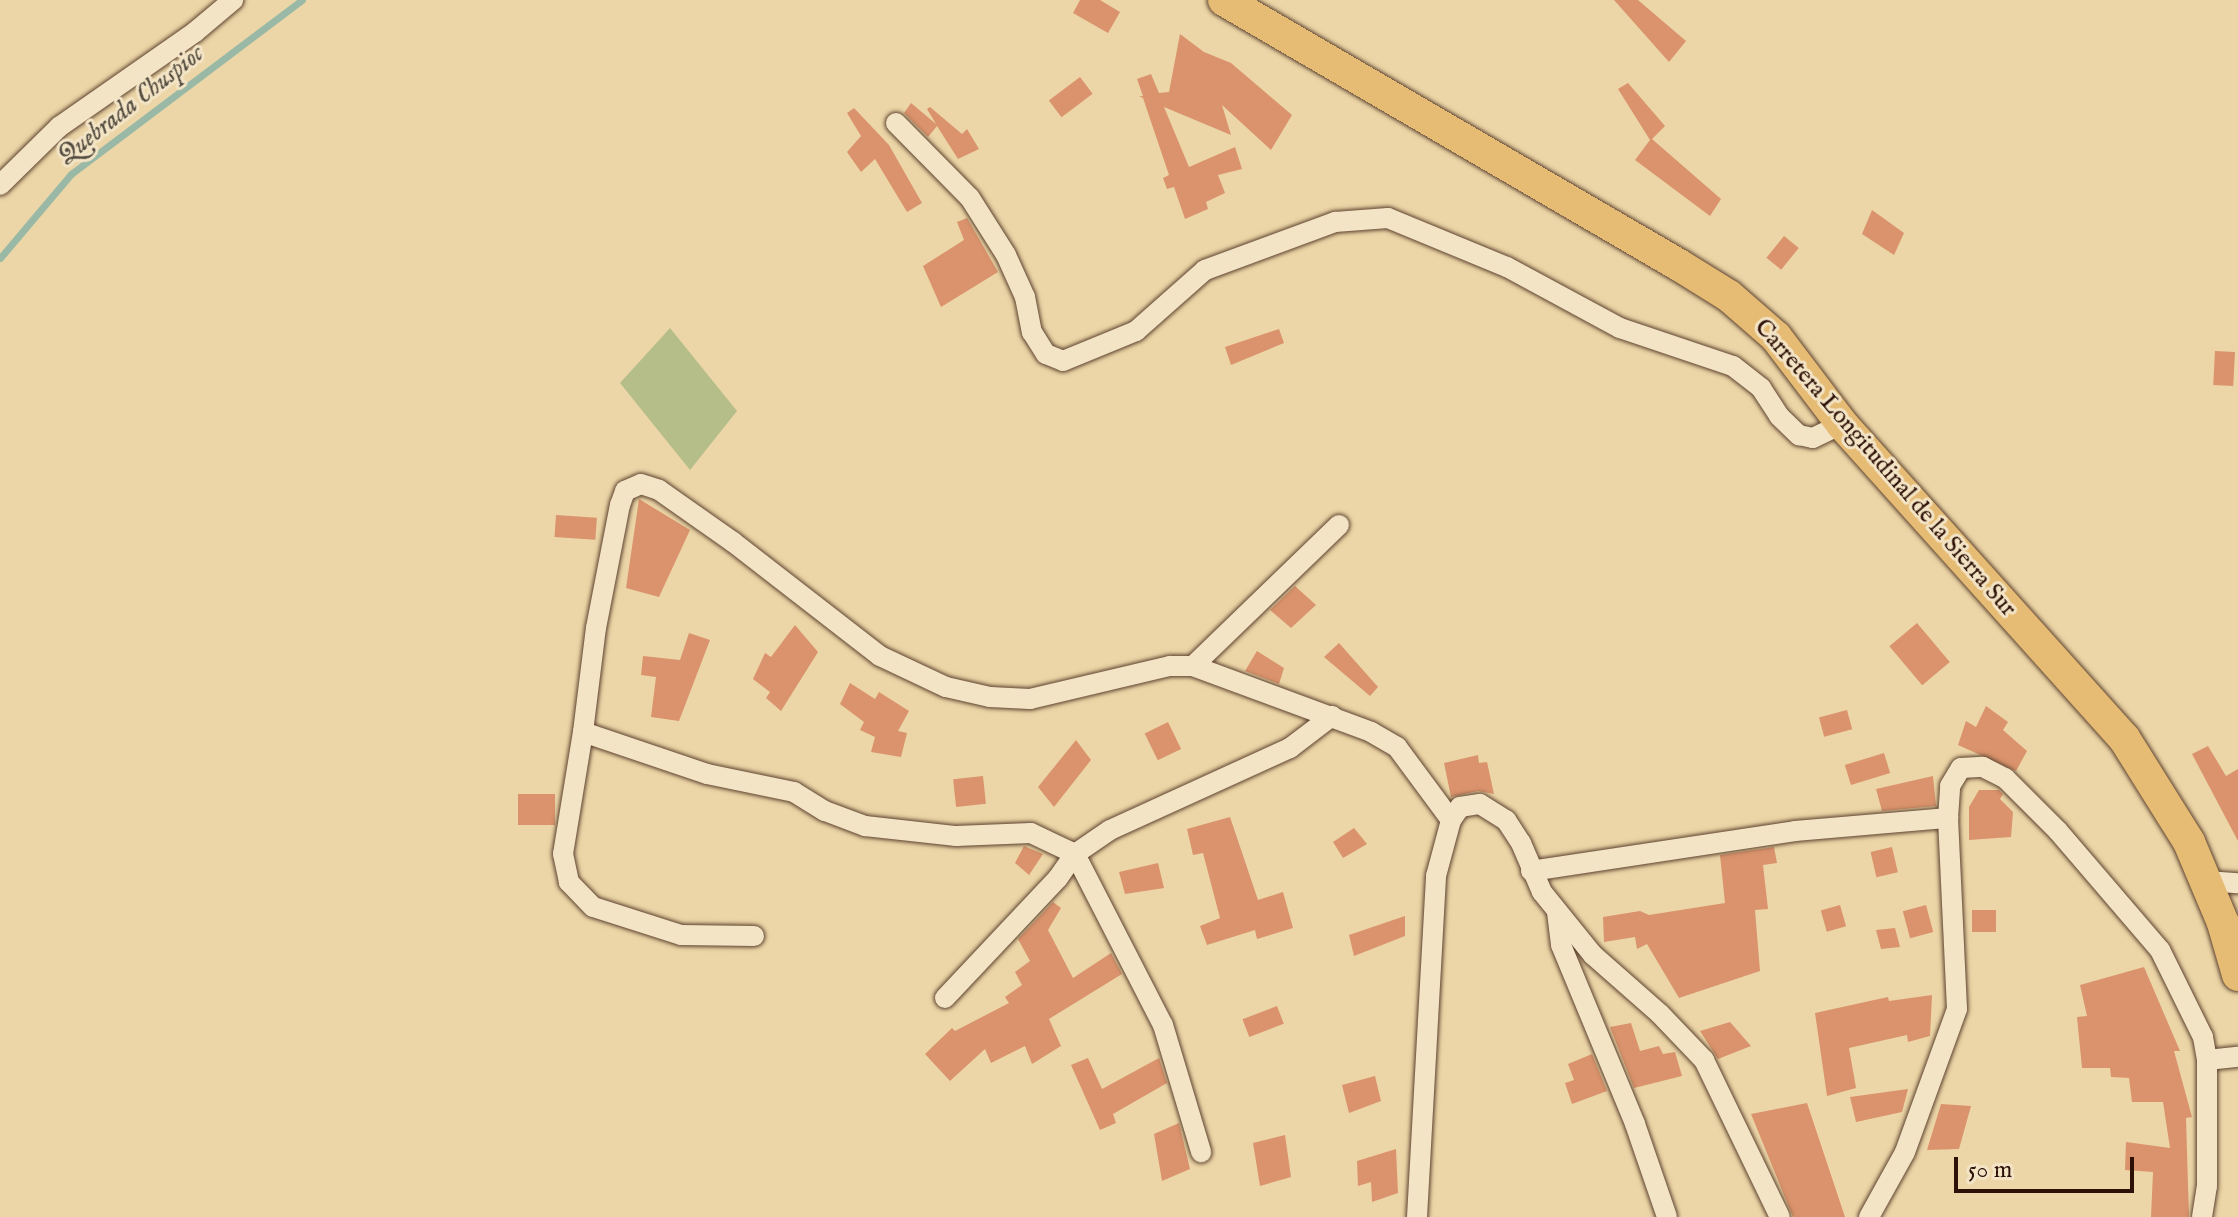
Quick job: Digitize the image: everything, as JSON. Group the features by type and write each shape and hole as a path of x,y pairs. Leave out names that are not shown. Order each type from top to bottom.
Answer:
{"highway":[{"name":"Carretera Longitudinal de la Sierra Sur","path":"1224,0 1729,296 1776,337 1842,424 2124,738 2157,785 2206,881 2238,975"}],"street":[{"path":"0,185 59,127 195,32 233,0"},
{"path":"896,123 970,198 1006,255 1025,297 1032,332 1046,354 1063,361 1136,331 1176,292 1217,264 1335,222 1388,218 1507,267 1620,328 1733,366 1761,388 1779,416 1799,435 1813,438 1842,424"},
{"path":"754,936 681,935 593,907 569,882 563,854 596,628 620,505 625,491 641,484 659,490 721,534 880,656 946,687 990,697 1030,699 1170,666 1193,666 1332,716 1397,747 1451,820"},
{"path":"1193,666 1339,525"},
{"path":"945,998 1058,878 1075,854 1110,830 1290,748 1332,716"},
{"path":"583,732 707,774 794,792 825,811 865,826 956,836 1031,833 1075,854 1163,1025 1201,1152"},
{"path":"1869,1217 1905,1152 1957,1009 1948,818 1950,786 1961,768 1983,767 2005,778 2058,831 2160,950 2203,1037 2207,1060 2207,1186 2202,1217"},
{"path":"1417,1217 1436,876 1451,820 1460,807 1480,804 1506,820 1521,843 1531,871 1557,912 1593,955 1660,1014 1704,1060 1780,1217"},
{"path":"1531,871 1795,831 1948,818"},
{"path":"2206,881 2238,883"},
{"path":"1557,912 1561,945 1635,1124 1667,1217"},
{"path":"2207,1060 2238,1057"}],"green space":[{"path":"670,328 737,411 690,470 620,383"}],"building":[{"path":"1080,0 1100,0 1120,12 1108,33 1073,13"},
{"path":"1614,0 1638,0 1686,41 1669,62"},
{"path":"1180,34 1204,52 1231,63 1292,115 1271,150 1222,105 1231,135 1164,107 1189,167 1235,147 1242,169 1218,175 1225,193 1206,202 1208,209 1185,219 1174,187 1167,189 1163,178 1169,175 1143,98 1139,96 1143,96 1137,79 1151,74 1159,93 1169,92"},
{"path":"1080,77 1093,94 1061,117 1049,100"},
{"path":"1628,83 1665,126 1652,139 1721,199 1710,216 1635,160 1650,140 1618,89"},
{"path":"911,103 936,124 927,109 930,107 962,134 967,129 979,149 958,159 937,126 928,137 904,113"},
{"path":"854,108 889,145 922,203 907,212 875,159 861,172 847,152 861,136 847,113"},
{"path":"1872,210 1904,233 1894,255 1862,234"},
{"path":"967,218 998,272 941,307 923,266 964,240 957,222"},
{"path":"1784,236 1799,248 1781,270 1766,258"},
{"path":"1279,329 1284,343 1231,365 1225,347"},
{"path":"2215,351 2235,352 2233,386 2213,385"},
{"path":"639,499 690,530 659,597 626,588"},
{"path":"556,515 597,518 595,540 554,537"},
{"path":"1295,586 1316,605 1291,628 1270,610"},
{"path":"1917,623 1950,662 1922,685 1889,646"},
{"path":"795,625 818,652 781,711 766,698 770,692 753,679 765,653 771,657"},
{"path":"689,633 710,640 679,721 651,717 656,677 641,675 643,656 680,660"},
{"path":"1339,643 1378,687 1370,696 1324,657"},
{"path":"1257,651 1284,668 1279,684 1245,671"},
{"path":"850,683 875,699 879,692 909,711 898,731 907,733 901,757 871,752 875,737 860,730 864,722 840,704"},
{"path":"1986,706 2008,722 2003,730 2027,751 2016,771 1958,745 1966,721 1976,727"},
{"path":"1847,710 1852,729 1824,737 1819,718"},
{"path":"1168,722 1181,749 1158,760 1145,733"},
{"path":"1076,740 1091,760 1054,807 1038,787"},
{"path":"2208,746 2226,776 2238,769 2238,841 2192,754"},
{"path":"1884,753 1890,773 1851,785 1845,765"},
{"path":"1478,755 1479,763 1487,762 1494,794 1478,791 1451,797 1444,763"},
{"path":"983,776 986,804 956,807 953,779"},
{"path":"1933,776 1936,806 1882,811 1876,789"},
{"path":"1979,790 1999,790 2003,794 2000,799 2013,812 2011,837 1969,840 1969,807"},
{"path":"518,794 555,794 555,825 518,825"},
{"path":"1230,817 1258,900 1283,892 1293,928 1257,939 1255,930 1207,945 1200,926 1220,918 1203,853 1193,855 1187,829"},
{"path":"1354,828 1367,844 1343,858 1333,842"},
{"path":"1024,846 1043,854 1029,875 1015,863"},
{"path":"1774,847 1777,863 1763,865 1768,909 1755,910 1760,971 1679,998 1647,944 1637,949 1635,937 1604,942 1603,917 1640,911 1649,915 1725,903 1720,855"},
{"path":"1892,847 1898,872 1876,877 1871,852"},
{"path":"1158,863 1164,888 1125,894 1119,872"},
{"path":"1053,902 1061,908 1048,930 1073,978 1111,953 1122,974 1049,1019 1061,1046 1032,1064 1025,1046 991,1063 985,1049 950,1081 925,1054 952,1028 955,1031 1009,1003 1005,997 1022,985 1015,972 1030,961 1018,939"},
{"path":"1840,905 1846,926 1827,932 1821,911"},
{"path":"1926,905 1933,932 1910,938 1903,911"},
{"path":"1972,910 1996,910 1996,932 1972,932"},
{"path":"1405,916 1405,936 1354,956 1349,935"},
{"path":"1895,928 1900,947 1881,949 1876,930"},
{"path":"2144,967 2180,1051 2174,1051 2192,1117 2186,1118 2189,1217 2151,1217 2153,1172 2125,1170 2126,1142 2170,1148 2163,1102 2132,1102 2129,1078 2111,1077 2110,1068 2082,1068 2077,1017 2087,1016 2080,985"},
{"path":"1932,995 1930,1036 1908,1042 1907,1035 1849,1048 1856,1088 1827,1096 1815,1013 1888,997 1889,1001"},
{"path":"1277,1006 1284,1024 1249,1037 1242,1019"},
{"path":"1730,1022 1751,1046 1718,1059 1700,1031"},
{"path":"1631,1023 1640,1051 1659,1046 1663,1054 1675,1052 1682,1076 1634,1088 1610,1027"},
{"path":"1592,1054 1607,1091 1572,1104 1565,1083 1574,1080 1568,1064"},
{"path":"1088,1058 1102,1089 1159,1058 1167,1083 1113,1114 1116,1123 1100,1130 1071,1065"},
{"path":"1375,1076 1381,1101 1349,1113 1342,1085"},
{"path":"1908,1089 1902,1112 1856,1122 1850,1097"},
{"path":"1807,1103 1845,1217 1793,1217 1751,1114"},
{"path":"1941,1104 1971,1106 1959,1149 1927,1150"},
{"path":"1179,1123 1190,1169 1162,1181 1154,1134"},
{"path":"1285,1135 1291,1177 1260,1186 1253,1143"},
{"path":"1396,1149 1398,1193 1372,1202 1371,1182 1358,1186 1357,1161"}],"waterway":[{"name":"Quebrada Chuspioc","path":"0,258 71,174 302,0"}]}
